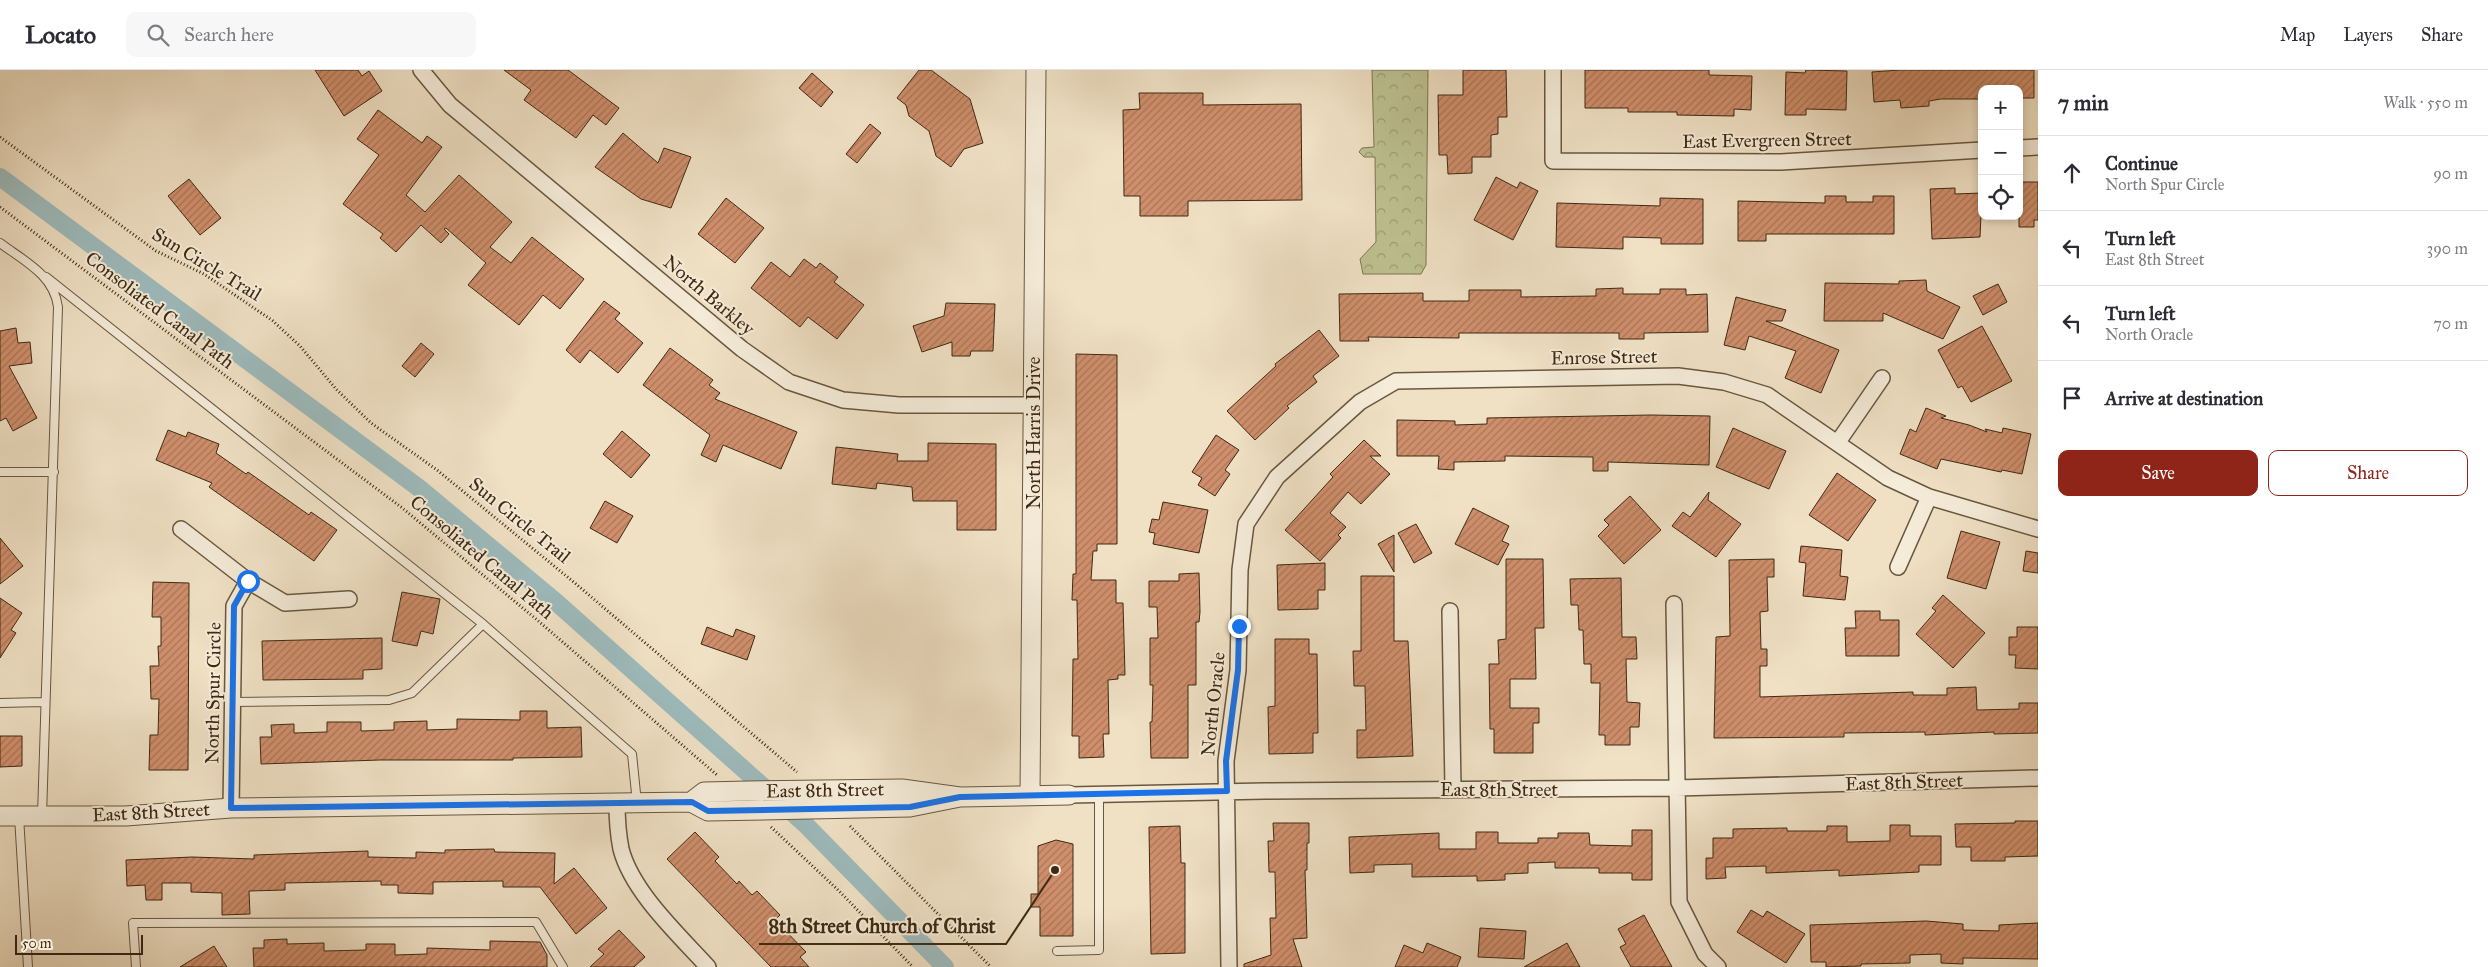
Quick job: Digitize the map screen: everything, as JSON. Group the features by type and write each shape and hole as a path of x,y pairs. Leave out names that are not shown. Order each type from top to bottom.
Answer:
{"street":[{"name":"North Barkley","path":"421,70 450,105 742,349 789,382 843,400 880,403 1034,405"},
{"name":"North Harris Drive","path":"1030,795 1036,70"},
{"name":"East Evergreen Street","path":"1553,70 1553,161 1781,162 1978,150"},
{"path":"2023,148 2038,147"},
{"name":"Enrose Street","path":"1360,402 1396,381 1678,376 1724,382 1767,395 1888,478 1929,497 2038,529"},
{"path":"1838,442 1882,378"},
{"name":"North Oracle","path":"1229,967 1226,761 1238,670 1240,570 1246,524 1277,477 1360,402"},
{"path":"1898,567 1929,497"},
{"path":"181,529 248,581 285,603 349,599"},
{"name":"North Spur Circle","path":"231,808 234,606 248,581"},
{"path":"1674,604 1679,902 1704,954 1718,967"},
{"path":"1450,611 1453,789"},
{"name":"East 8th Street","path":"0,816 126,816 231,808 692,802 708,811 763,810 818,799 902,789 960,797 1227,791 1676,788 2038,778"},
{"name":"East 8th Street","path":"692,802 704,792 744,792 818,799"},
{"path":"617,803 617,824 622,851 634,880 660,913 708,967"}],"lane":[{"path":"0,243 46,277 482,624 632,754 637,803"},
{"path":"42,816 44,702 54,472 58,307 56,293 46,277"},
{"path":"0,472 54,472"},
{"path":"232,702 389,700 402,698 412,693 482,624"},
{"path":"0,703 44,702"},
{"path":"1057,952 1099,950 1099,794"},
{"path":"19,816 28,967"},
{"path":"136,967 133,923 517,922 536,922 563,967"}],"path":[{"name":"Sun Circle Trail","path":"0,137 156,251 204,274 273,321 300,346 336,389 371,423 437,470 576,584 818,799 992,967"},
{"name":"Consoliated Canal Path","path":"0,207 401,507 536,619 719,777 744,792"},
{"path":"763,810 770,827 837,888 913,967"}],"green space":[{"path":"1372,70 1428,70 1426,265 1421,274 1363,274 1360,259 1376,242 1375,157 1364,157 1359,152 1362,148 1374,147"}],"building":[{"path":"315,70 358,70 362,76 369,71 382,91 344,116"},
{"path":"504,70 568,70 619,108 606,125 593,115 576,138 524,100 531,90"},
{"path":"919,70 931,70 970,99 983,143 964,149 951,167 936,156 929,131 909,116 906,105 897,98"},
{"path":"1463,70 1506,70 1507,117 1498,117 1498,134 1491,135 1491,157 1472,157 1472,173 1448,174 1447,155 1439,155 1438,95 1463,95"},
{"path":"1585,70 1709,70 1709,75 1752,76 1751,110 1734,109 1734,116 1677,115 1677,112 1628,112 1628,108 1585,108"},
{"path":"1806,70 1847,71 1846,110 1806,109 1806,115 1785,115 1786,72 1805,73"},
{"path":"1900,70 2034,70 2034,98 2023,98 2023,85 1978,85 1978,99 1941,99 1929,101 1929,106 1901,108 1900,100 1874,102 1872,72"},
{"path":"812,73 833,92 821,107 799,88"},
{"path":"1139,93 1203,93 1203,105 1301,104 1302,200 1188,201 1188,216 1140,216 1140,196 1124,196 1123,110 1140,109"},
{"path":"378,110 422,143 427,136 442,147 406,195 425,212 459,175 512,222 490,247 511,263 532,237 584,279 560,309 543,295 519,325 468,285 486,263 446,228 444,229 449,234 441,243 421,225 396,252 380,238 383,234 343,204 379,155 357,139"},
{"path":"870,124 881,133 857,163 846,154"},
{"path":"623,133 658,163 664,148 691,157 671,208 641,199 595,167"},
{"path":"1496,177 1517,188 1520,182 1538,191 1513,240 1474,220"},
{"path":"189,179 221,218 200,235 168,196"},
{"path":"2023,182 2038,182 2038,220 2034,220 2034,227 2019,227 2019,220 2023,220"},
{"path":"1955,188 1955,194 1978,193 1978,220 1981,220 1980,237 1932,239 1930,189"},
{"path":"1825,196 1846,196 1846,202 1873,202 1873,196 1894,196 1894,234 1766,234 1766,241 1738,241 1738,201 1825,203"},
{"path":"726,198 764,228 735,263 698,234"},
{"path":"1660,198 1703,199 1703,244 1661,244 1661,238 1623,237 1623,249 1556,247 1557,203 1660,206"},
{"path":"804,259 816,268 820,263 838,277 834,282 864,305 837,339 808,317 800,327 751,288 771,262 790,277"},
{"path":"1926,280 1927,291 1960,307 1943,339 1883,313 1883,321 1824,321 1825,283 1899,284 1899,281"},
{"path":"1998,284 2007,302 1983,315 1973,296"},
{"path":"1623,288 1623,294 1660,294 1660,289 1686,289 1686,295 1707,294 1708,332 1644,333 1644,339 1619,339 1619,333 1459,333 1459,338 1368,337 1369,341 1340,341 1339,294 1423,293 1423,301 1469,301 1469,290 1521,290 1521,297 1596,296 1596,289"},
{"path":"1736,297 1786,310 1782,321 1766,321 1839,350 1821,393 1785,378 1796,351 1749,336 1745,350 1724,345"},
{"path":"604,301 620,313 615,319 643,343 618,373 590,350 580,363 566,350"},
{"path":"946,303 995,304 993,351 971,351 970,356 952,356 952,342 922,352 913,326 944,316"},
{"path":"1982,326 2012,381 1971,402 1962,386 1958,388 1938,350"},
{"path":"16,328 18,343 30,342 32,363 9,366 37,418 13,431 6,418 0,421 0,331"},
{"path":"1319,330 1339,356 1313,376 1317,382 1287,406 1289,408 1255,440 1227,411 1276,366 1275,364"},
{"path":"421,343 434,354 415,377 402,366"},
{"path":"670,348 713,380 709,385 720,393 715,399 797,432 781,469 723,445 716,462 701,455 710,435 643,385"},
{"path":"1076,354 1117,355 1117,544 1097,544 1097,551 1093,551 1091,580 1116,580 1116,603 1123,603 1125,675 1118,675 1118,679 1108,680 1109,734 1103,734 1104,757 1079,758 1079,736 1072,736 1073,659 1078,659 1077,600 1072,600 1073,574 1076,574"},
{"path":"1926,408 1946,416 1941,418 1987,432 1985,429 2002,433 2003,428 2031,434 2022,474 2002,470 2001,472 1941,459 1937,469 1900,454 1910,429 1916,432"},
{"path":"1651,415 1710,416 1709,465 1608,462 1608,471 1593,471 1593,457 1505,456 1505,461 1454,462 1454,470 1438,469 1439,456 1397,456 1397,420 1455,421 1455,425 1487,424 1487,418"},
{"path":"1733,428 1786,451 1769,489 1716,467"},
{"path":"168,430 186,437 188,432 219,444 216,453 246,474 248,472 309,515 311,512 337,530 314,561 209,487 212,483 156,460"},
{"path":"622,431 650,455 631,478 603,454"},
{"path":"1216,435 1239,450 1225,470 1230,474 1215,496 1198,485 1202,478 1192,472"},
{"path":"1364,440 1381,456 1370,456 1390,474 1361,504 1348,492 1330,513 1346,527 1338,535 1341,538 1320,561 1285,530 1333,477 1330,474"},
{"path":"928,443 996,444 996,530 957,530 957,501 913,501 912,487 877,483 876,489 832,484 836,447 898,454 897,461 928,461"},
{"path":"1837,473 1876,500 1848,541 1809,515"},
{"path":"1709,492 1708,500 1741,524 1716,557 1672,526 1683,512 1690,517"},
{"path":"1630,496 1661,530 1624,564 1598,536 1609,525 1604,520"},
{"path":"605,501 633,516 617,543 590,528"},
{"path":"1163,502 1208,510 1199,553 1153,544 1155,533 1149,532 1152,519 1159,520"},
{"path":"1473,508 1509,526 1502,541 1509,544 1498,565 1455,544"},
{"path":"1416,524 1432,553 1414,563 1398,533"},
{"path":"1961,531 2000,542 1986,589 1947,578"},
{"path":"1394,535 1394,572 1378,544"},
{"path":"0,538 23,566 0,584"},
{"path":"1801,546 1842,550 1840,576 1848,577 1845,600 1803,596 1806,563 1799,562"},
{"path":"2026,551 2038,553 2038,573 2023,571"},
{"path":"1506,559 1543,559 1544,628 1535,628 1536,679 1510,679 1510,708 1539,708 1539,723 1533,723 1533,753 1494,753 1494,729 1490,729 1489,664 1499,664 1498,640 1506,639"},
{"path":"1774,559 1774,577 1767,577 1768,611 1760,612 1761,649 1767,649 1767,666 1760,666 1760,697 1913,692 1913,695 1947,695 1947,688 1976,687 1977,710 2019,709 2019,703 2038,703 2038,733 1994,734 1994,732 1925,735 1925,732 1844,733 1844,737 1714,738 1716,637 1730,636 1729,560"},
{"path":"1325,563 1325,590 1318,590 1318,609 1278,610 1277,565"},
{"path":"1199,573 1200,612 1199,622 1196,622 1196,685 1188,685 1188,758 1151,758 1150,722 1152,722 1153,685 1150,685 1150,638 1158,638 1157,607 1149,607 1149,581 1179,581 1179,574"},
{"path":"1361,576 1394,576 1394,641 1408,641 1413,756 1357,758 1357,730 1366,730 1365,686 1354,686 1353,651 1361,651"},
{"path":"1621,578 1622,637 1636,637 1637,659 1626,659 1627,702 1640,703 1639,727 1630,727 1630,745 1605,745 1605,735 1599,735 1600,683 1591,683 1591,664 1584,664 1583,630 1579,630 1578,605 1571,605 1570,579"},
{"path":"153,582 189,583 188,770 149,770 150,735 158,735 159,699 151,699 150,666 159,666 158,646 161,646 161,617 152,617"},
{"path":"402,592 440,599 433,634 421,631 417,646 392,641"},
{"path":"1943,595 1985,633 1953,668 1916,634 1936,611 1932,608"},
{"path":"0,598 22,613 11,630 16,633 0,658"},
{"path":"1855,611 1880,611 1880,620 1899,620 1899,656 1846,656 1845,628 1856,628"},
{"path":"707,627 733,637 736,629 755,636 747,660 701,644"},
{"path":"2017,627 2038,627 2038,669 2015,668 2016,655 2009,655 2009,637 2017,637"},
{"path":"382,638 382,669 363,670 363,679 263,680 262,641"},
{"path":"1275,639 1309,639 1309,654 1317,654 1318,733 1313,733 1313,753 1269,754 1268,707 1275,706"},
{"path":"520,711 547,711 547,728 581,727 582,757 261,764 260,737 272,737 271,725 294,724 294,733 327,732 327,722 361,722 361,731 394,730 394,722 427,721 427,730 457,729 457,719 520,720"},
{"path":"0,736 22,736 22,766 0,767"},
{"path":"2015,821 2038,821 2038,856 2005,857 2005,861 1971,861 1971,847 1956,847 1955,824 2015,823"},
{"path":"1273,823 1309,823 1307,870 1305,870 1307,938 1293,939 1302,967 1244,967 1244,964 1271,955 1270,918 1276,918 1275,872 1269,872 1268,841 1274,841"},
{"path":"1890,825 1910,825 1910,836 1941,836 1941,865 1919,865 1919,872 1839,876 1839,870 1766,873 1766,866 1725,867 1726,878 1706,879 1706,858 1713,858 1713,838 1733,838 1733,829 1787,828 1787,831 1827,831 1827,826 1847,826 1847,842 1890,841"},
{"path":"1180,826 1181,863 1185,863 1185,953 1151,954 1149,827"},
{"path":"1632,830 1652,830 1652,880 1632,880 1632,873 1599,873 1599,868 1555,868 1555,862 1528,863 1528,873 1505,874 1505,880 1477,881 1477,876 1412,877 1412,864 1374,865 1374,872 1350,873 1349,837 1439,833 1439,849 1476,849 1476,832 1498,832 1498,843 1538,843 1538,838 1558,838 1558,833 1589,833 1590,845 1632,846"},
{"path":"695,832 719,857 715,861 737,884 739,881 752,895 757,891 780,915 775,920 806,952 800,957 809,967 771,967 667,859"},
{"path":"1056,840 1073,844 1073,936 1040,936 1040,907 1031,907 1031,894 1038,894 1038,846"},
{"path":"494,849 495,852 555,853 554,884 574,868 607,908 576,934 540,887 503,887 503,881 433,882 433,894 398,893 398,885 381,885 381,881 285,883 285,890 249,891 250,914 222,915 222,893 191,892 191,883 162,883 162,900 146,900 145,885 127,886 126,860 192,857 254,859 254,855 368,851 368,857 416,858 416,852 445,853 445,850"},
{"path":"1751,910 1763,917 1767,911 1805,934 1786,963 1737,932"},
{"path":"1644,915 1672,967 1631,967 1620,947 1626,944 1618,929"},
{"path":"1926,921 1963,924 1963,930 1999,931 1999,925 2038,923 2038,959 1963,958 1963,964 1941,963 1941,954 1910,955 1910,963 1826,967 1826,962 1811,962 1810,925"},
{"path":"1480,928 1526,931 1524,959 1478,957"},
{"path":"619,930 645,957 634,967 590,967 604,954 598,949"},
{"path":"287,939 287,944 324,943 324,951 366,950 366,944 395,944 395,955 427,954 427,948 490,950 490,941 540,942 547,955 547,967 254,967 253,948 264,948 264,940"},
{"path":"1427,943 1461,957 1457,967 1395,967 1404,945 1423,953"},
{"path":"1567,943 1580,967 1524,967"},
{"path":"214,946 227,967 180,967"}],"waterway":[{"path":"0,177 419,488 556,602 805,824 945,967"}],"place":[{"name":"8th Street Church of Christ","path":"1055,870"}],"route":[{"path":"248,581 234,606 231,808 424,807 692,802 708,811 910,807 960,797 1227,791 1226,761 1238,670 1239,626"}]}
